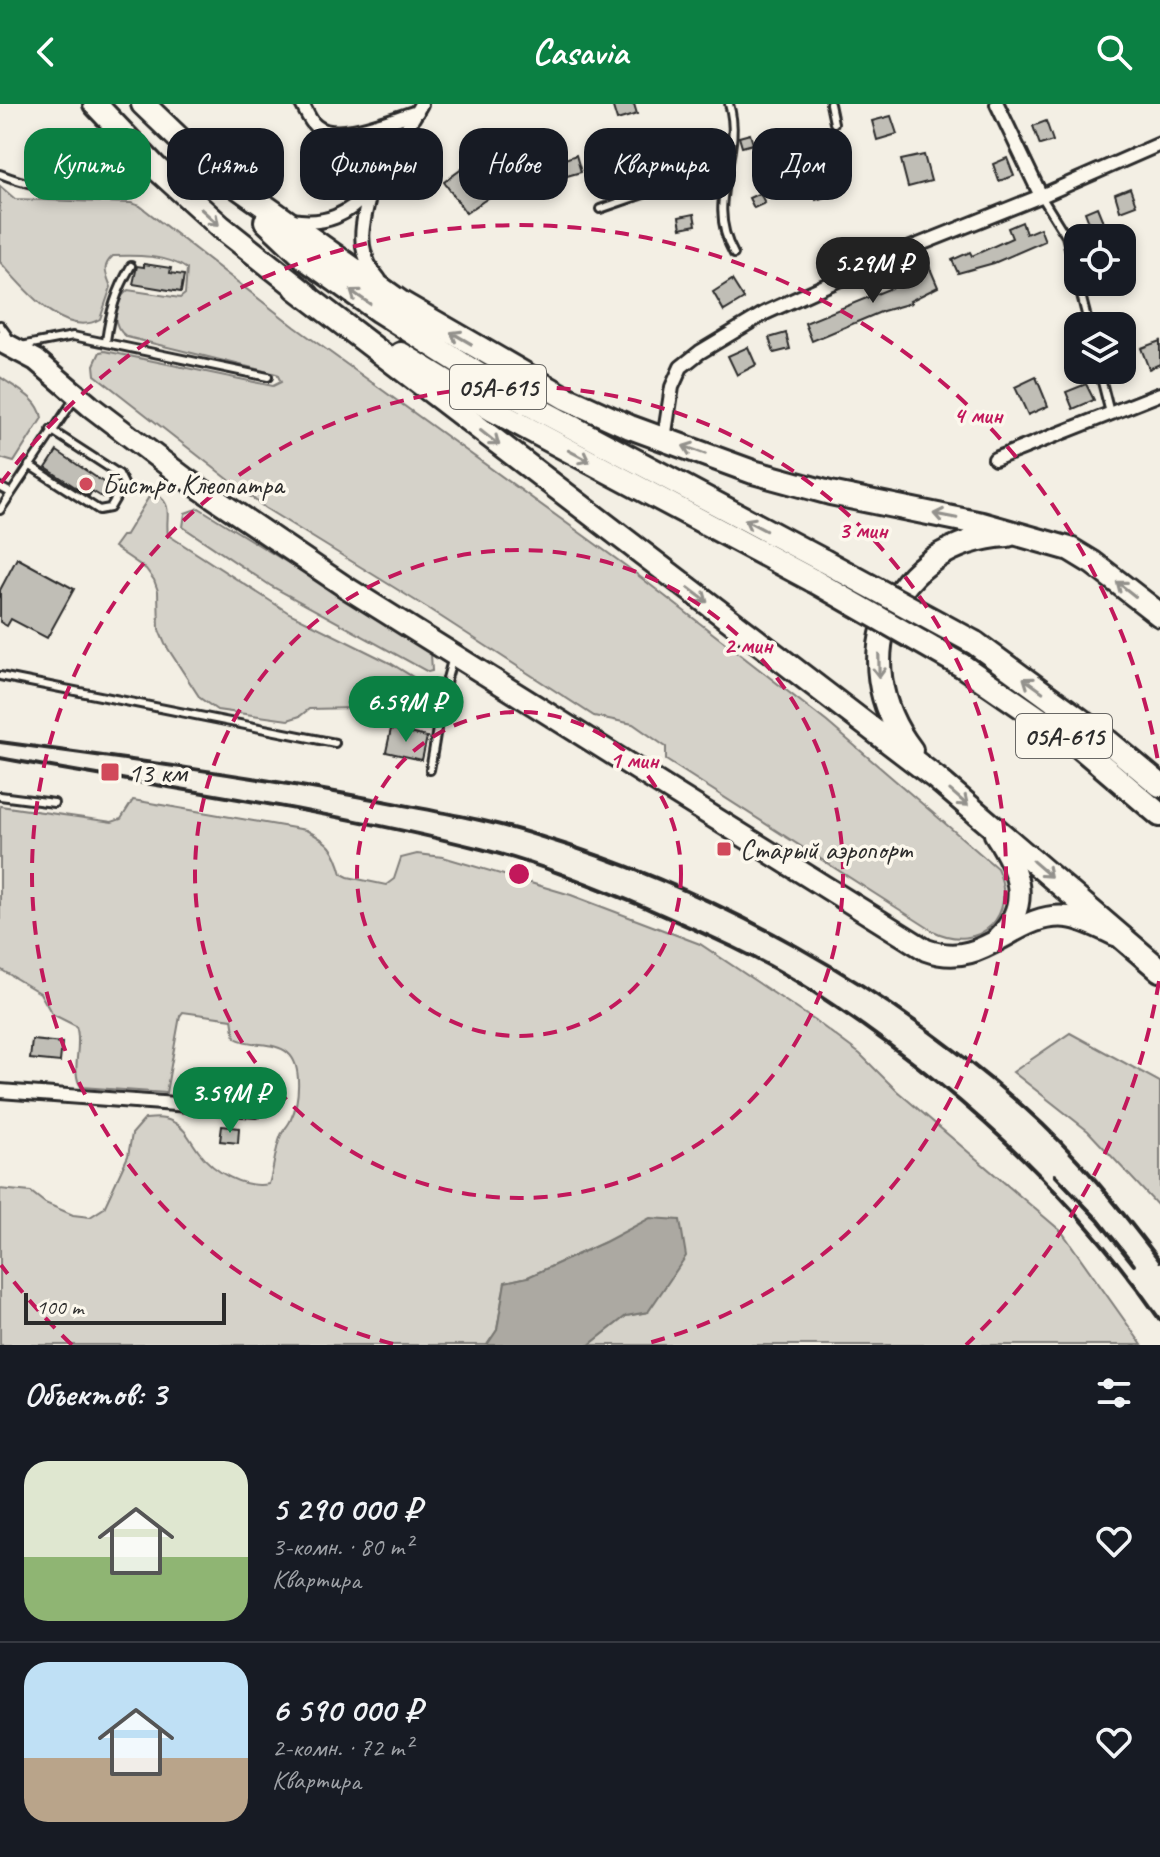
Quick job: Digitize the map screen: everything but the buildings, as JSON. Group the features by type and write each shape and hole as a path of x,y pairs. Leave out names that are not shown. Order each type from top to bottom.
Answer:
{"highway":[{"name":"05А-615","path":"95,104 156,168 221,227 296,288 493,410 819,571 975,643 1094,730 1160,785"},
{"name":"05А-615","path":"143,104 168,128"},
{"name":"05А-615","path":"243,200 306,259 392,319 506,392 819,571 1079,746 1160,815"},
{"path":"256,200 400,302 566,398 753,472 814,489 982,524 1070,549 1160,615"},
{"path":"296,288 936,778 1159,969"},
{"path":"936,778 897,731 887,712 881,690 879,646 892,604 918,571 933,558 960,544 989,536 1009,535 1048,542"}],"main road":[{"path":"7,344 36,360 186,479 347,588 926,950 946,955 966,954 1042,920 1067,917 1126,940"},
{"path":"983,818 1010,856 1019,886 1013,916 994,941"}],"street":[{"path":"302,104 314,126 330,134 343,133 419,108"},
{"path":"997,104 1041,196"},
{"path":"407,128 419,108"},
{"path":"664,439 672,387 681,367 765,313 893,255 1160,144"},
{"path":"282,218 306,223 338,217 362,200"},
{"path":"368,200 361,228 365,261 400,302"},
{"path":"995,459 1160,394"},
{"path":"0,1091 256,1110"}],"lane":[{"path":"729,104 733,128"},
{"path":"830,104 834,123"},
{"path":"0,174 59,191 85,188 156,168"},
{"path":"1041,196 1066,236 1085,312"},
{"path":"600,209 626,200"},
{"path":"724,200 723,232 734,254"},
{"path":"106,341 110,310 131,266"},
{"path":"0,325 7,344 73,336 268,377"},
{"path":"1102,384 1110,415"},
{"path":"0,510 77,395"},
{"path":"29,465 99,510 110,508 124,484 119,474 51,430"},
{"path":"0,487 11,493"},
{"path":"430,770 443,688 454,655"},
{"path":"0,676 335,743"},
{"path":"0,796 54,803"}],"shaded area":[{"path":"0,186 15,199 131,203 140,206 295,327 626,566 827,722 997,868 1003,901 999,915 980,934 950,937 933,931 666,760 666,747 633,724 594,716 265,508 95,375 94,365 100,352 105,351 273,386 281,382 277,374 127,337 122,332 116,320 116,307 128,290 180,298 185,294 187,269 161,258 113,256 106,267 111,287 100,319 86,324 58,317 44,307 0,262"},
{"path":"0,377 31,399 42,418 14,462 0,458"},
{"path":"157,494 167,508 168,535 289,613 390,663 426,685 429,697 422,717 411,719 354,708 309,709 288,720 217,710 200,698 159,630 158,591 154,580 146,569 114,547 125,536 150,495"},
{"path":"199,508 427,649 431,654 432,671 428,672 271,586 183,527 185,513"},
{"path":"133,800 306,830 330,847 342,874 348,877 386,885 394,879 401,858 417,854 443,857 571,895 700,944 860,1054 897,1091 1062,1232 1142,1345 589,1345 626,1316 648,1312 605,1242 528,1277 505,1282 497,1330 487,1345 0,1345 0,1189 31,1192 45,1203 73,1215 90,1217 104,1208 128,1156 132,1134 145,1119 157,1118 179,1126 205,1159 221,1172 249,1184 269,1184 279,1141 296,1104 298,1075 288,1053 276,1047 235,1038 232,1019 183,1012 166,1093 81,1087 77,1073 76,1026 52,1014 40,993 0,969 0,806 112,822 121,819"},
{"path":"1070,1033 1160,1082 1160,1208 1088,1131 1013,1072"},
{"path":"650,1218 680,1220 686,1256 648,1312 626,1316 589,1345 487,1345 497,1330 505,1282 528,1277"}],"railway":[{"path":"0,742 331,791 459,816 539,836 671,884 797,946 857,982 971,1063 1062,1143 1160,1261"},
{"path":"0,758 302,810 481,849 584,883 730,946 812,991 862,1025 957,1099 1002,1139 1086,1225 1160,1320"},
{"path":"1055,1175 1099,1221 1134,1265"}],"place":[{"name":"Бистро Клеопатра","path":"86,484"},
{"name":"13 км","path":"110,772"},
{"name":"Старый аэропорт","path":"724,849"}]}
